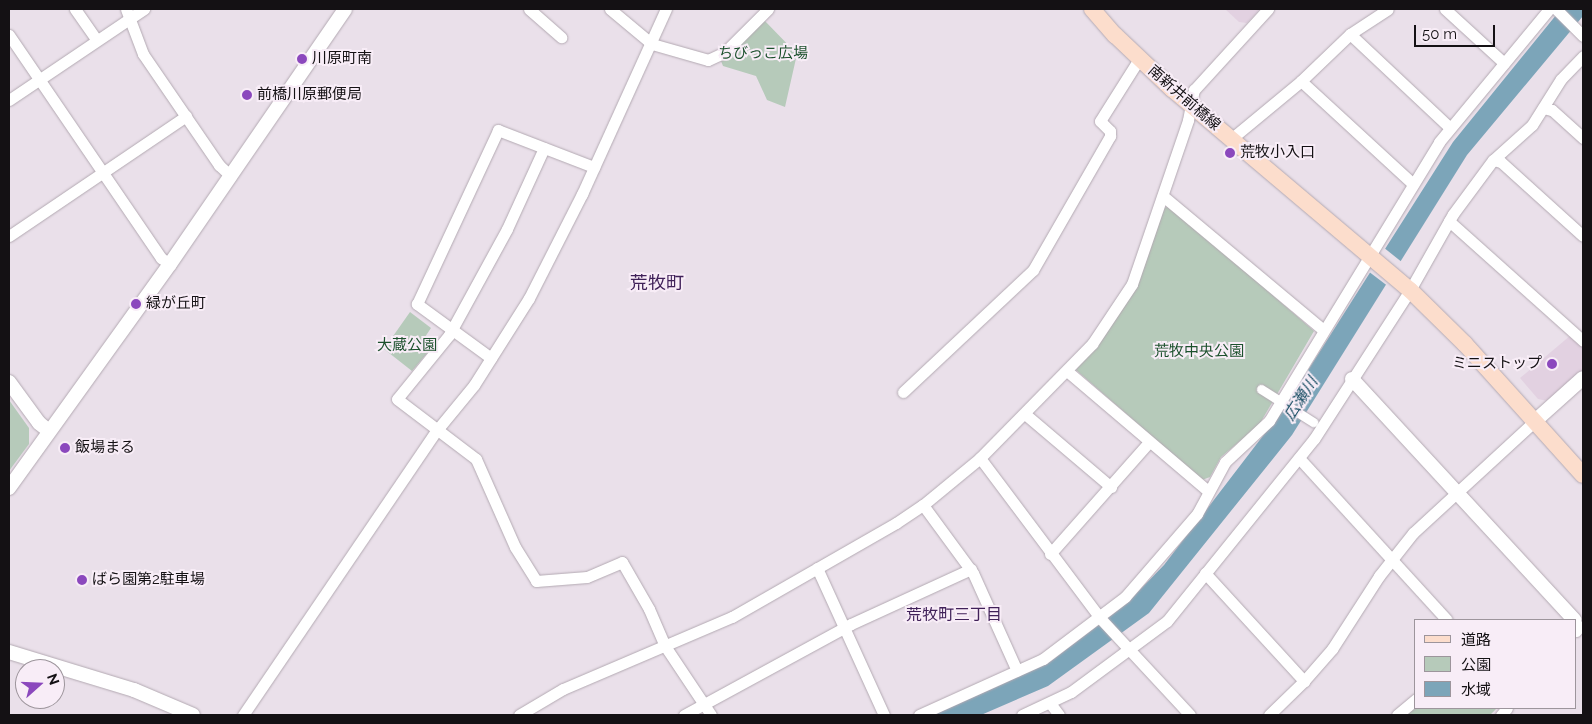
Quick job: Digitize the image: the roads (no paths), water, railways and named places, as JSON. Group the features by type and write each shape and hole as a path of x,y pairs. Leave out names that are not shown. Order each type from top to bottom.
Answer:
{"main road":[{"name":"南新井前橋線","path":"1092,9 1139,59 1410,290"},
{"path":"1410,290 1447,325 1583,475"}],"street":[{"path":"75,9 96,39"},
{"path":"9,100 96,39 127,14 144,9"},
{"path":"9,488 170,264 345,9"},
{"path":"529,9 561,37"},
{"path":"610,9 652,44 702,59 714,59 725,52 768,9"},
{"path":"243,715 437,430 474,385 539,280 652,44 666,9"},
{"path":"519,715 563,689 732,617 924,505 980,458 1092,344 1132,284 1188,120 1190,104 1199,83 1268,9"},
{"path":"1231,139 1301,80 1350,34 1388,9"},
{"path":"1445,9 1504,62"},
{"path":"919,715 1055,652 1125,597 1196,514 1225,462 1259,434 1282,403 1323,330 1371,257 1413,184 1450,128 1549,9"},
{"path":"1556,9 1581,34"},
{"path":"127,14 143,54 219,165 231,176"},
{"path":"1350,34 1450,128"},
{"path":"9,35 161,258 170,264"},
{"path":"1022,715 1071,692 1167,621 1299,458 1410,290 1449,221 1493,160 1532,125 1561,79 1583,56"},
{"path":"903,392 1033,270 1110,136 1110,131 1100,121 1139,59"},
{"path":"1301,80 1413,184"},
{"path":"1543,108 1552,110 1583,138"},
{"path":"9,236 186,116"},
{"path":"491,358 417,304 498,130 594,167"},
{"path":"544,148 508,230 451,330 397,399 468,452 481,467 515,547 536,580 543,583 587,577 622,562 649,609 665,646 711,715"},
{"path":"1493,160 1501,162 1583,236"},
{"path":"1163,196 1323,330"},
{"path":"1449,221 1583,341"},
{"path":"1067,371 1208,491"},
{"path":"1271,715 1304,681 1343,634 1392,560 1413,533 1583,378"},
{"path":"1352,379 1458,492 1571,619"},
{"path":"9,382 39,423 50,431"},
{"path":"1261,389 1310,420"},
{"path":"1025,414 1111,487"},
{"path":"1050,554 1149,442"},
{"path":"980,458 1050,554 1100,618 1130,648 1190,715"},
{"path":"1299,458 1446,619"},
{"path":"924,505 971,569 1017,671"},
{"path":"818,568 884,715"},
{"path":"684,715 844,627 971,569"},
{"path":"1205,573 1304,681"},
{"path":"9,652 134,690 193,715"},
{"path":"1397,715 1414,701"},
{"path":"1050,703 1059,715"}],"water":[{"name":"広瀬川","path":"1561,9 1583,9 1583,16 1467,155 1292,435 1149,613 1048,686 981,715 931,715 1051,661 1126,604 1164,565 1282,411 1453,142"}],"place":[{"name":"川原町南","path":"302,59"},
{"name":"前橋川原郵便局","path":"247,95"},
{"name":"荒牧小入口","path":"1230,153"},
{"name":"緑が丘町","path":"136,304"},
{"name":"ミニストップ","path":"1552,364"},
{"name":"飯場まる","path":"65,448"},
{"name":"ばら園第2駐車場","path":"82,580"}],"district":[{"name":"荒牧町","path":"657,283"},
{"name":"荒牧町三丁目","path":"954,615"}],"park label":[{"name":"ちびっこ広場","path":"763,54"},
{"name":"大蔵公園","path":"407,346"},
{"name":"荒牧中央公園","path":"1199,352"}]}
